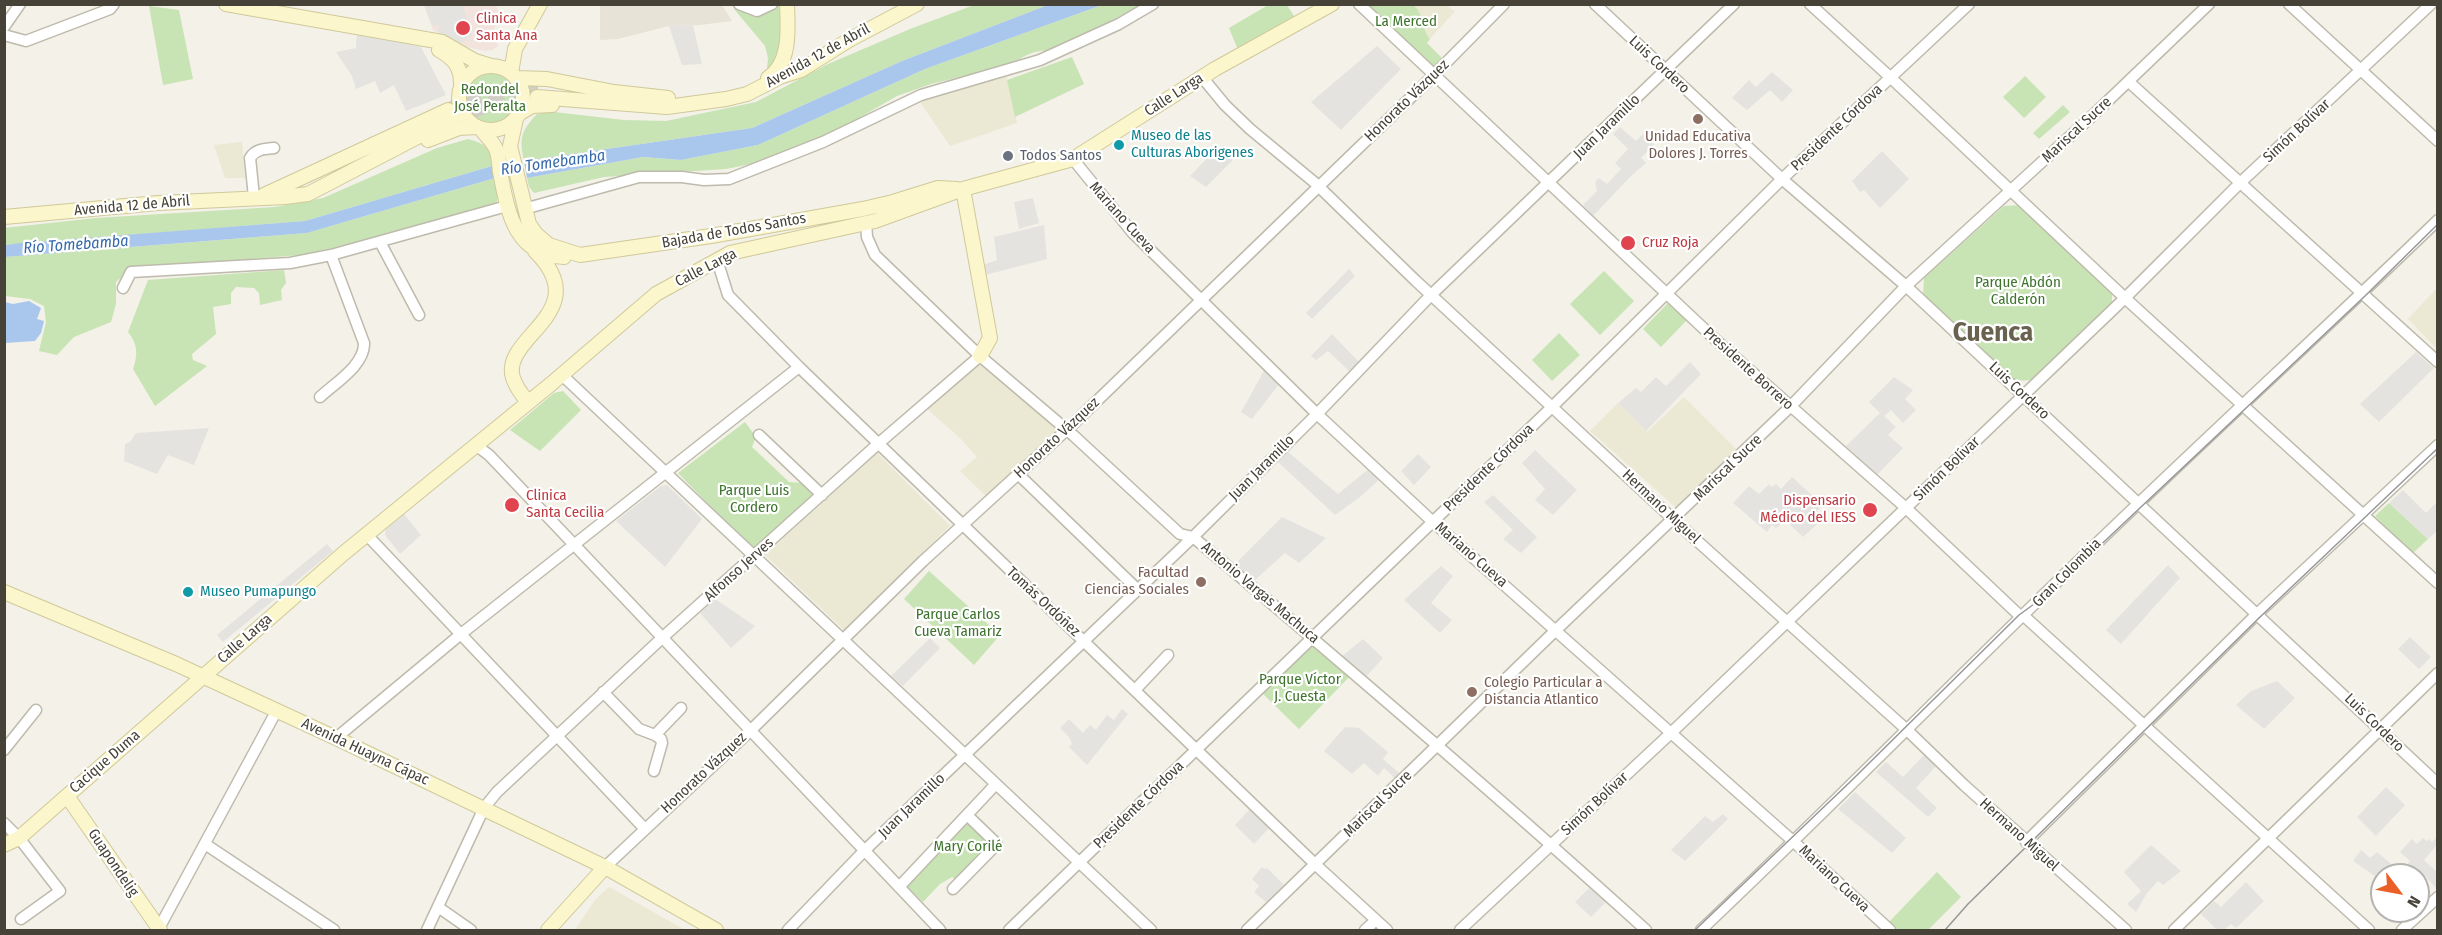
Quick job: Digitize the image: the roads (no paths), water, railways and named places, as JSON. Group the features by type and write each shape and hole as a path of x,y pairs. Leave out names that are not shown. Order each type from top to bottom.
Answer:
{"street":[{"path":"4,27 20,4"},
{"path":"4,35 26,40 110,9 114,4"},
{"path":"226,4 442,42 475,61 514,76 668,98"},
{"path":"518,116 523,99 514,76 515,49 540,4"},
{"path":"739,4 757,11 772,4"},
{"path":"781,70 786,45 787,4"},
{"path":"781,70 792,58 796,41 796,4"},
{"name":"Avenida 12 de Abril","path":"781,70 747,94 667,107 538,92 632,98 724,94 748,87 781,70 801,70 901,8 917,4"},
{"path":"524,209 639,177 704,180 739,175 824,142 921,95 1040,60 1116,26 1153,4"},
{"name":"Calle Larga","path":"202,676 656,294 730,253 866,222 963,189 1073,159 1202,77 1332,4"},
{"name":"Presidente Borrero","path":"1359,4 1547,183 1790,407 1906,508 2019,615 2024,616 2267,840"},
{"name":"Honorato Vázquez","path":"605,867 750,731 962,525 1019,475 1434,75 1504,4"},
{"name":"Luis Cordero","path":"1595,4 1782,179 1906,286 2438,784"},
{"name":"Juan Jaramillo","path":"788,930 864,851 1193,537 1317,414 1431,295 1734,4"},
{"path":"1810,4 2125,298 2438,583"},
{"name":"Presidente Córdova","path":"1009,930 1553,406 1782,179 1970,4"},
{"name":"Mariscal Sucre","path":"1247,930 1790,407 1906,286 2129,82 2209,4"},
{"path":"2289,4 2438,141"},
{"name":"Simón Bolívar","path":"1460,930 1671,733 2125,298 2240,183 2431,4"},
{"path":"417,37 453,59 459,67 461,112 496,149 507,206 520,235 551,272 555,286 555,304 517,355 513,365 512,377 528,402"},
{"path":"307,176 347,152 432,110 455,96 471,73 491,66"},
{"path":"308,194 337,184 432,138 459,128 504,128 532,106 548,105 663,114 713,107 763,93 801,70"},
{"name":"Hermano Miguel","path":"1202,77 1225,105 1250,129 1318,187 1674,520 1907,730 2026,842 2126,930"},
{"path":"2129,82 2438,362"},
{"name":"Avenida 12 de Abril","path":"4,217 158,203 308,194 450,115 257,197"},
{"name":"Bajada de Todos Santos","path":"518,116 510,146 529,224 542,240 561,250 580,255 711,236 863,209 938,188 963,189"},
{"path":"257,197 250,158 253,153 274,148"},
{"name":"Mariano Cueva","path":"1073,159 1132,232 1317,414 1433,522 1890,930"},
{"path":"963,189 990,338 980,356"},
{"path":"123,288 131,272 290,263 331,255 507,206"},
{"name":"Gran Colombia","path":"1701,930 1794,842 2139,503 2438,220"},
{"name":"Antonio Vargas Machuca","path":"866,222 867,237 874,255 980,356 1066,429 1180,534 1193,537 1312,638 1552,845 1646,930"},
{"path":"380,242 419,315"},
{"path":"531,248 554,256 580,255"},
{"path":"320,396 360,360 364,351 364,343 331,255"},
{"name":"Tomás Ordóñez","path":"717,260 728,295 799,367 1316,865 1388,930"},
{"name":"Alfonso Jerves","path":"426,930 484,808 497,792 662,638 879,443 980,356"},
{"path":"336,738 461,634 799,367"},
{"path":"562,375 1151,930"},
{"path":"759,435 822,495"},
{"path":"2026,842 2256,615 2438,445"},
{"path":"477,446 489,455 940,930"},
{"path":"1019,475 1137,589"},
{"path":"367,535 644,828"},
{"name":"Avenida Huayna Cápac","path":"4,592 202,676 484,808 605,867 716,930"},
{"path":"1135,690 1168,655"},
{"path":"2174,930 2438,673"},
{"name":"Cacique Duma","path":"4,844 20,838 202,676"},
{"path":"603,692 639,729 661,739 662,744 654,771"},
{"path":"655,735 681,708"},
{"path":"4,750 36,710"},
{"path":"159,930 276,710"},
{"path":"899,887 996,784"},
{"name":"Guapondelig","path":"67,796 159,930"},
{"path":"953,889 997,844 966,815"},
{"path":"4,823 20,838 60,891 21,919"},
{"path":"2267,840 2369,930"},
{"path":"205,844 334,930"},
{"path":"548,930 605,867"},
{"path":"2402,930 2438,897"},
{"path":"438,908 471,930"},
{"path":"1365,930 1376,920"}],"water":[{"name":"Río Tomebamba","path":"1048,5 1102,5 925,69 758,145 681,160 643,157 527,178 524,161 752,128 902,61"},
{"name":"Río Tomebamba","path":"492,166 495,178 307,233 5,257 5,245 21,243 305,221"},
{"path":"29,301 41,308 37,319 44,321 41,333 35,341 5,343 5,302 13,304"}],"tunnel":[{"path":"448,110 492,93 512,89 538,88"},
{"path":"452,119 494,105 537,97"}],"tram line":[{"path":"1695,930 1850,782 2019,615 2041,599 2090,555 2365,296 2438,224"},
{"path":"1945,930 1968,904 2259,618 2438,448"}],"place":[{"name":"Clinica Santa Ana","path":"463,28"},
{"name":"Unidad Educativa Dolores J. Torres","path":"1698,119"},
{"name":"Museo de las Culturas Aborigenes","path":"1119,145"},
{"name":"Todos Santos","path":"1008,156"},
{"name":"Cruz Roja","path":"1628,243"},
{"name":"Clinica Santa Cecilia","path":"512,505"},
{"name":"Dispensario Médico del IESS","path":"1870,510"},
{"name":"Facultad Ciencias Sociales","path":"1201,582"},
{"name":"Museo Pumapungo","path":"188,592"},
{"name":"Colegio Particular a Distancia Atlantico","path":"1472,692"}],"district":[{"name":"Cuenca","path":"1993,333"}],"park label":[{"name":"La Merced","path":"1406,22"},
{"name":"Redondel José Peralta","path":"490,98"},
{"name":"Parque Abdón Calderón","path":"2018,292"},
{"name":"Parque Luis Cordero","path":"754,500"},
{"name":"Parque Carlos Cueva Tamariz","path":"958,624"},
{"name":"Parque Víctor J. Cuesta","path":"1300,688"},
{"name":"Mary Corilé","path":"968,847"}]}
